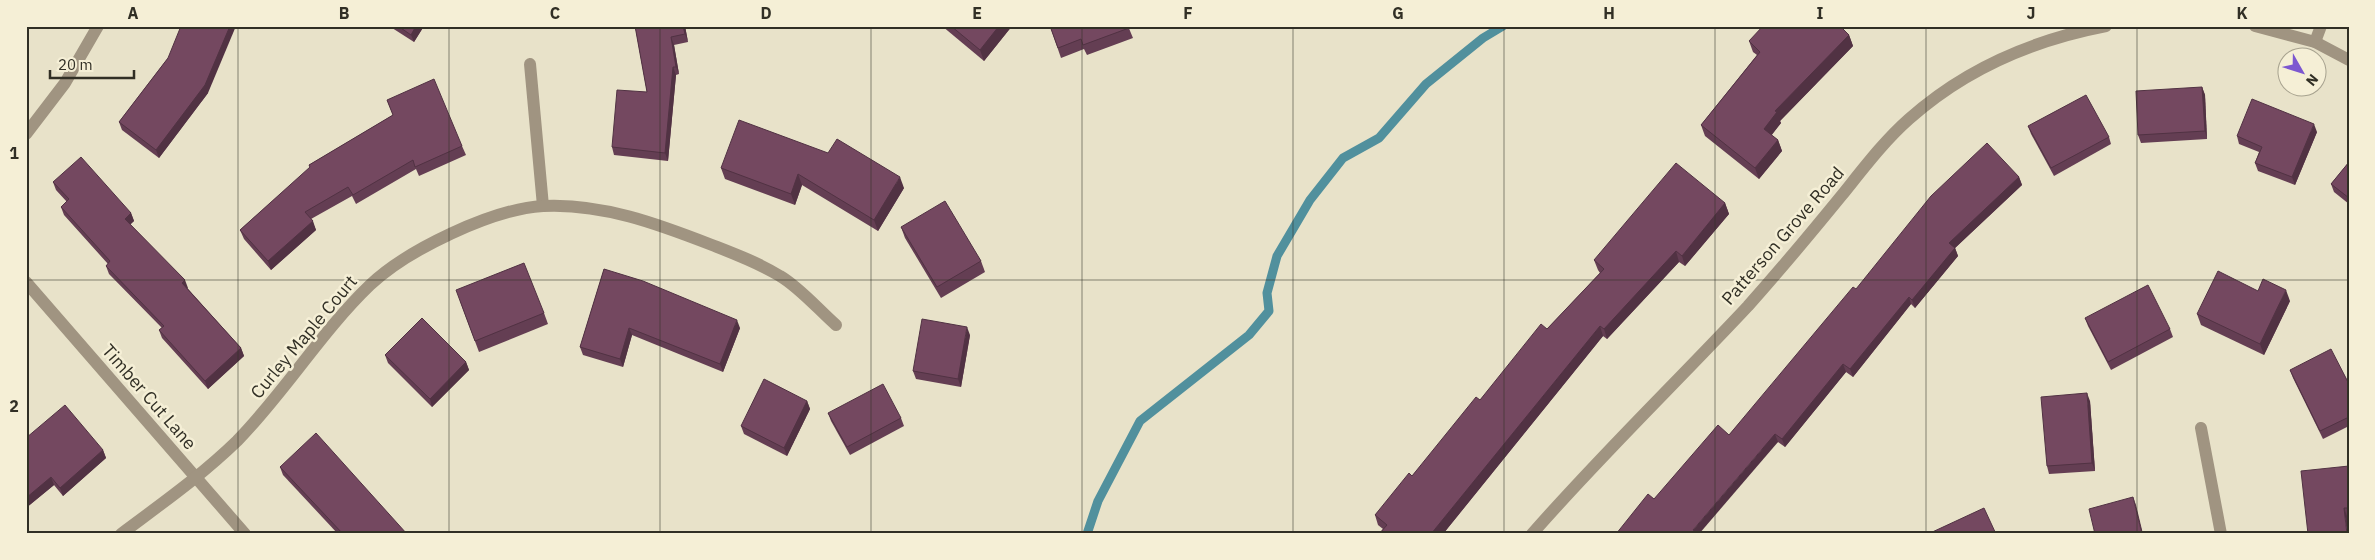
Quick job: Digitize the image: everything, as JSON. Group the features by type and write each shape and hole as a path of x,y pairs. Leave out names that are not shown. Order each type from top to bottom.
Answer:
{"street":[{"path":"26,134 65,83 98,26"},
{"name":"Patterson Grove Road","path":"1532,534 1578,481 1760,292 1871,160 1909,119 1955,83 1998,59 2041,41 2106,26"},
{"path":"2255,26 2315,42 2349,60"},
{"path":"2315,42 2320,26"},
{"path":"530,64 543,206"},
{"name":"Curley Maple Court","path":"121,534 196,479 237,440 264,411 346,311 372,284 406,258 460,230 514,211 543,206 592,209 634,217 733,253 781,276 836,325"},
{"name":"Timber Cut Lane","path":"26,282 245,534"},
{"path":"2201,428 2221,534"}],"building":[{"path":"181,26 230,26 205,85 156,150 119,122 168,58"},
{"path":"398,26 416,26 411,35"},
{"path":"635,26 683,26 685,34 671,37 676,67 673,67 665,153 612,147 617,90 647,92"},
{"path":"951,26 999,26 980,50"},
{"path":"1050,26 1128,26 1129,28 1083,45 1081,39 1058,48"},
{"path":"1763,26 1840,26 1849,35 1775,111 1777,112 1764,129 1778,140 1755,168 1701,125 1760,52 1749,41"},
{"path":"434,79 462,146 415,167 413,160 353,195 348,187 305,212 313,221 268,261 240,230 310,167 309,165 393,115 387,100"},
{"path":"2202,87 2205,131 2138,135 2136,91"},
{"path":"2086,95 2109,137 2051,168 2028,126"},
{"path":"2252,99 2314,124 2292,177 2255,163 2262,147 2237,136"},
{"path":"739,120 828,153 837,139 900,177 874,220 798,174 791,194 721,168"},
{"path":"1987,143 2019,177 1949,243 1955,248 1912,300 1909,297 1850,369 1843,364 1782,439 1775,434 1693,530 1696,532 1694,534 1616,534 1648,494 1654,499 1718,425 1729,435 1853,287 1856,289 1931,196"},
{"path":"81,157 131,213 125,219 185,280 182,283 241,348 205,381 159,330 164,326 106,266 110,261 61,207 69,199 53,182"},
{"path":"2349,162 2349,198 2331,184"},
{"path":"1676,163 1725,203 1682,256 1676,251 1604,329 1600,326 1431,534 1379,534 1387,525 1375,515 1409,473 1412,476 1476,397 1480,400 1541,324 1547,329 1604,269 1594,260"},
{"path":"945,201 981,261 937,287 901,227"},
{"path":"524,263 544,313 475,341 456,290"},
{"path":"604,269 643,281 737,320 720,364 629,328 620,359 580,347"},
{"path":"2218,271 2258,291 2263,279 2286,290 2260,344 2197,314"},
{"path":"2148,285 2170,329 2108,362 2085,318"},
{"path":"422,318 466,362 430,399 385,355"},
{"path":"922,319 967,327 958,379 913,371"},
{"path":"2331,349 2349,384 2349,417 2320,431 2290,370"},
{"path":"764,379 807,401 784,448 741,426"},
{"path":"883,384 901,418 847,447 828,413"},
{"path":"2087,393 2092,463 2047,466 2041,397"},
{"path":"65,405 103,450 60,488 51,477 26,498 26,438"},
{"path":"316,433 407,534 343,534 280,467"},
{"path":"2349,466 2349,508 2344,508 2347,534 2308,534 2301,471"},
{"path":"2133,497 2142,534 2095,534 2089,509"},
{"path":"1984,508 1996,534 1928,534"}],"waterway":[{"path":"1087,534 1098,501 1140,421 1249,335 1269,311 1267,293 1277,256 1310,200 1343,158 1379,138 1426,84 1483,38 1503,26"}]}
